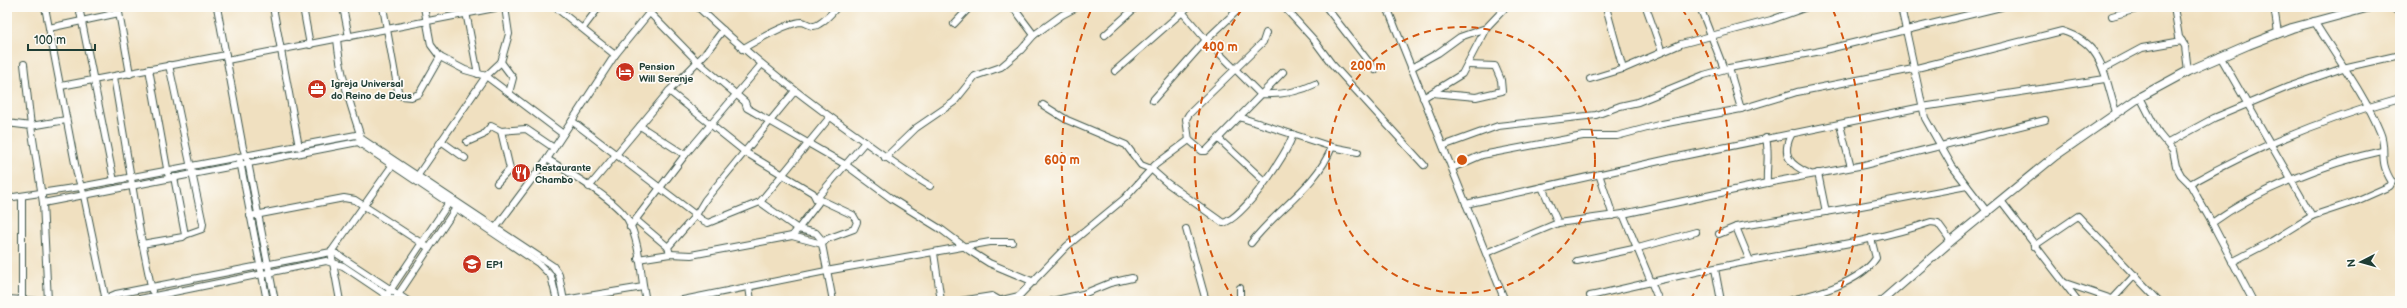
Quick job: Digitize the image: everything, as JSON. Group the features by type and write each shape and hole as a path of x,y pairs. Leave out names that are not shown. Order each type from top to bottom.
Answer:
{"main road":[{"path":"1882,301 1951,241 2002,202 2055,156 2116,112 2140,97 2188,70 2278,33 2345,10 2370,7"}],"street":[{"path":"45,7 66,120 80,187 84,196 104,300 151,288 331,252 408,301"},
{"path":"79,7 95,80 114,180"},
{"path":"217,7 243,148 243,155 240,164 267,301"},
{"path":"273,7 300,152"},
{"path":"303,7 310,44"},
{"path":"343,7 349,36"},
{"path":"384,7 398,91 401,96 411,97 418,94 440,56"},
{"path":"424,7 431,45 440,56 453,65 486,76 563,134"},
{"path":"464,7 478,74"},
{"path":"60,86 130,74 169,65 282,50 349,36 466,15 500,7"},
{"path":"418,175 486,76 501,62 509,34 505,7"},
{"path":"555,7 615,55"},
{"path":"583,28 599,7"},
{"path":"644,7 697,62 745,102 747,108 846,165 910,212 942,230 964,248 989,263 1034,282"},
{"path":"494,230 547,159 615,55 654,7"},
{"path":"698,7 742,49 794,92 865,142 885,158 930,186"},
{"path":"742,49 765,36 802,22 812,26 819,25 837,7"},
{"path":"954,24 970,7"},
{"path":"885,158 916,128 954,102 975,76 1001,67 1021,50 1034,35 1062,15 1078,7"},
{"path":"1105,35 1136,7"},
{"path":"1178,7 1206,40 1260,94 1284,94 1304,90 1315,84"},
{"path":"1115,71 1188,7"},
{"path":"1153,100 1206,40 1242,7"},
{"path":"1284,7 1314,40 1335,68 1424,165"},
{"path":"1326,7 1375,70"},
{"path":"1386,7 1505,301"},
{"path":"1423,98 1451,82 1468,65 1486,28 1505,7"},
{"path":"1606,7 1623,69"},
{"path":"1646,7 1662,52"},
{"path":"1700,7 1741,109"},
{"path":"1590,79 1623,69 1662,52 1710,35 1771,20 1807,7"},
{"path":"1901,7 1913,69 1925,118 1939,146 1966,186 1988,212"},
{"path":"1443,146 1498,126 1596,115 1620,106 1638,102 1704,75 1726,69 1816,52 1906,32 2002,7"},
{"path":"2112,16 2144,7"},
{"path":"2174,7 2179,37 2185,46 2188,70"},
{"path":"2274,7 2278,33"},
{"path":"2391,7 2400,13"},
{"path":"1017,8 1034,35"},
{"path":"49,28 119,10 130,74"},
{"path":"2232,262 2272,241 2312,216 2354,202 2390,186 2392,182 2384,167 2381,132 2368,107 2314,21"},
{"path":"1411,68 1438,53 1460,37 1486,28"},
{"path":"589,187 669,91 697,62 722,30"},
{"path":"1452,168 1482,155 1583,136 1618,136 1662,124 1741,109 1797,92 1913,69 2062,30 2073,34 2096,53 2103,68 2116,112"},
{"path":"1266,33 1263,42 1189,114 1186,119 1189,140 1204,152 1219,139 1260,94 1273,84 1284,72"},
{"path":"337,39 339,63 346,91 361,137"},
{"path":"2103,68 2142,48 2182,41"},
{"path":"2168,143 2214,118 2246,104 2343,68 2400,55"},
{"path":"2220,56 2246,104 2312,216"},
{"path":"501,62 513,78 509,93"},
{"path":"24,64 31,126 43,203 48,301"},
{"path":"142,244 183,237 185,234 202,229 203,224 169,65"},
{"path":"630,227 735,93 761,65"},
{"path":"1432,93 1476,97 1502,91 1501,80 1495,66 1468,65"},
{"path":"148,69 168,170 172,178 185,234"},
{"path":"114,77 132,177 132,186 142,244 153,297"},
{"path":"1466,204 1766,138 1840,125 1922,107 2105,79"},
{"path":"669,91 745,152 813,193 817,198 853,215 857,222 854,229 827,238 822,244"},
{"path":"668,247 696,215 705,200 794,92"},
{"path":"2140,97 2160,134 2174,151 2176,166 2181,175 2190,184 2253,301"},
{"path":"2190,184 2231,161 2270,144 2368,107 2400,98"},
{"path":"1043,105 1067,120 1126,145 1130,148 1135,159 1147,169 1151,169 1167,183 1223,223 1251,200 1282,157 1293,134"},
{"path":"572,121 708,223 760,202 784,175 830,117"},
{"path":"1239,117 1332,146 1358,152"},
{"path":"7,123 31,126 66,120"},
{"path":"1486,253 1558,223 1614,216 1810,174 1851,167 2045,120"},
{"path":"1840,125 1851,167"},
{"path":"467,142 483,135 490,126 501,132 526,129 554,148"},
{"path":"640,126 685,155"},
{"path":"497,183 510,169 501,132"},
{"path":"1792,133 1787,146 1790,162 1794,167 1810,174"},
{"path":"43,203 300,152 356,135 361,137 448,204 494,230 556,269 564,301 643,288"},
{"path":"1766,138 1770,156 1766,169 1767,183"},
{"path":"1219,139 1264,181"},
{"path":"960,301 1009,300 1019,296 1067,246 1125,198 1151,169 1189,140"},
{"path":"441,141 465,158"},
{"path":"7,198 42,194 299,145 334,142 358,142 418,175 460,202 546,270 551,276 557,301"},
{"path":"792,236 818,203 817,198 865,142"},
{"path":"1251,243 1264,226 1319,173 1332,146"},
{"path":"2212,223 2242,204 2291,181 2339,161 2382,151"},
{"path":"243,155 248,162 275,301"},
{"path":"547,159 620,210 630,227 638,258 646,301"},
{"path":"340,301 331,252 394,163"},
{"path":"1818,173 1826,212"},
{"path":"1599,174 1614,216"},
{"path":"1719,234 1736,227 1966,186"},
{"path":"1542,187 1558,223"},
{"path":"22,196 22,300"},
{"path":"250,216 344,198 363,205 429,248"},
{"path":"383,301 452,198"},
{"path":"130,301 269,272 332,261 387,295 394,301 460,202"},
{"path":"760,202 798,229 816,233 822,244 833,301"},
{"path":"2002,202 2034,246 2078,301"},
{"path":"1623,214 1659,301"},
{"path":"2034,246 2078,216 2159,301"},
{"path":"636,220 668,247 670,254"},
{"path":"1590,296 1652,284 1750,261 1814,251 1935,222 1951,241"},
{"path":"1736,227 1750,261"},
{"path":"1186,229 1206,301"},
{"path":"1577,261 1638,248 1696,232"},
{"path":"638,258 670,254 691,255 792,236 822,244"},
{"path":"1788,301 1811,298 1860,275 1867,270 1876,258 1871,238"},
{"path":"678,301 826,271 964,248 990,242 1012,242"},
{"path":"934,253 942,301"},
{"path":"1715,269 1721,301"},
{"path":"219,274 221,283"},
{"path":"2063,282 2114,299 2135,275"},
{"path":"1052,301 1083,294 1110,283 1132,278"},
{"path":"749,286 751,301"},
{"path":"1240,288 1240,301"},
{"path":"7,299 38,301"}],"place":[{"name":"Pension Will Serenje","path":"625,72"},
{"name":"Igreja Universal do Reino de Deus","path":"317,89"},
{"name":"Restaurante Chambo","path":"521,173"},
{"name":"EP1","path":"472,264"}]}
